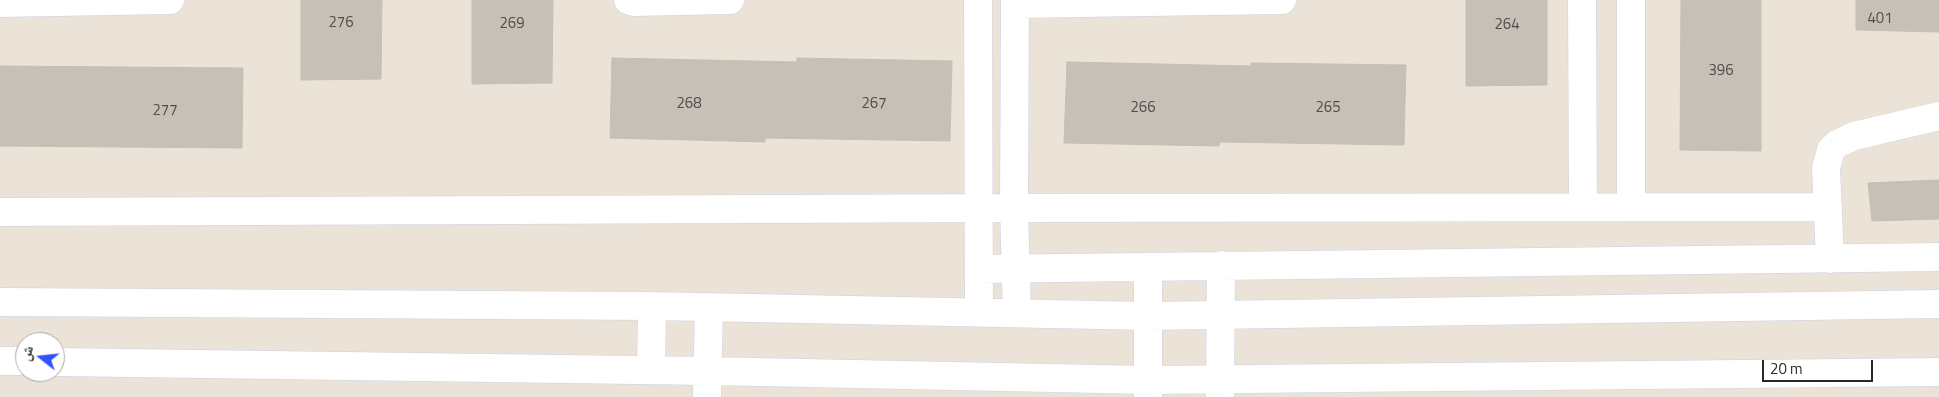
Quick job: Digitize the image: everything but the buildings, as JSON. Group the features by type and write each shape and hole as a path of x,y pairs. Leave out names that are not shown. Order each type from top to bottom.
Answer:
{"street":[{"path":"0,3 170,0"},
{"path":"628,0 634,2 730,0"},
{"path":"978,0 979,312"},
{"path":"1017,313 1014,208 1015,2 1282,0"},
{"path":"1582,0 1583,207"},
{"path":"1631,0 1631,207"},
{"path":"1830,258 1828,159 1831,150 1837,144 1854,136 1939,116"},
{"path":"0,212 1828,207"},
{"path":"979,270 1221,265 1939,257"},
{"path":"1220,389 1221,265"},
{"path":"1148,267 1148,389"},
{"path":"0,302 652,306 1148,316 1939,304"},
{"path":"651,370 652,306"},
{"path":"707,384 710,308"},
{"path":"0,361 15,361"},
{"path":"65,362 651,370 707,384 1148,389 1220,389 1939,372"}]}
